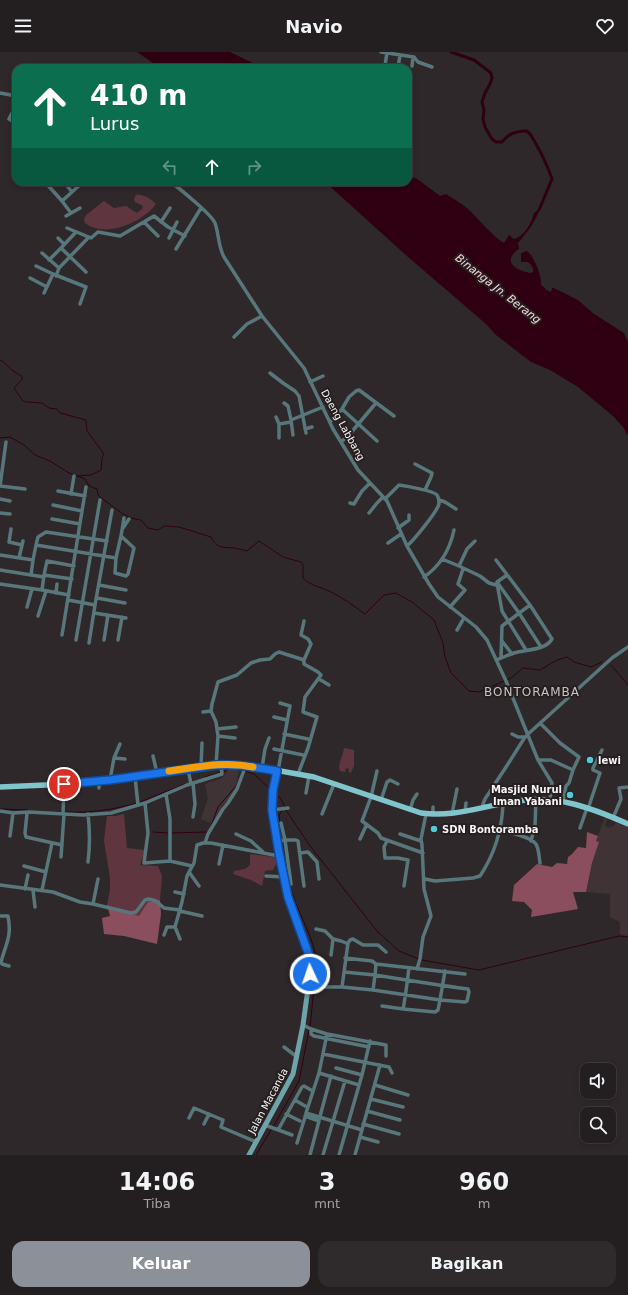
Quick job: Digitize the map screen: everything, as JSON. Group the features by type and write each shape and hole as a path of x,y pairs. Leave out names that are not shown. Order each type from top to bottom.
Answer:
{"main road":[{"path":"0,787 110,780 201,767 245,769 262,768 309,776 410,810 430,815 465,812 518,801 550,799 588,808 628,824"}],"street":[{"path":"381,52 413,57 418,62 432,67"},
{"path":"385,64 387,52"},
{"path":"399,64 400,55"},
{"path":"412,66 413,57"},
{"path":"0,93 12,95"},
{"path":"12,113 9,119 12,121"},
{"path":"49,186 71,213"},
{"path":"67,186 72,192"},
{"path":"62,201 78,186"},
{"name":"Daeng Labbang","path":"176,186 213,220 221,252 238,281 262,316 300,363 330,422 358,470 384,498 390,508 398,528 424,577 438,597 476,626 482,634 506,681 526,736 541,759 552,783 550,799"},
{"path":"66,216 80,208"},
{"path":"161,222 170,208"},
{"path":"176,249 201,208"},
{"path":"44,293 59,268 89,237 91,238 98,232 120,236 154,216 173,230 185,236"},
{"path":"144,222 158,236"},
{"path":"169,238 177,222"},
{"path":"67,228 89,237"},
{"path":"49,260 76,232"},
{"path":"58,238 64,244"},
{"path":"61,248 86,272"},
{"path":"42,253 59,268"},
{"path":"36,266 86,287 80,304"},
{"path":"30,278 47,286"},
{"path":"234,337 247,324 262,316"},
{"path":"270,373 298,393 301,401 306,431 312,427"},
{"path":"310,382 322,376"},
{"path":"330,422 342,409 349,397 358,390 394,416"},
{"path":"284,403 288,406 293,435"},
{"path":"341,442 376,403"},
{"path":"279,424 291,421 323,406"},
{"path":"342,409 377,441"},
{"path":"276,417 279,424 279,438"},
{"path":"6,442 2,453 0,486 25,489"},
{"path":"415,464 432,473 431,478 424,490"},
{"path":"71,494 74,476"},
{"path":"350,503 355,503 362,491 370,483"},
{"path":"369,513 377,503 399,485 436,494 439,500 439,505 436,511 407,546"},
{"path":"62,635 86,488"},
{"path":"58,491 85,496"},
{"path":"0,499 10,500"},
{"path":"76,640 100,500"},
{"path":"439,500 456,509"},
{"path":"53,505 82,510"},
{"path":"89,643 112,510"},
{"path":"0,512 10,514"},
{"path":"398,528 409,520 409,515"},
{"path":"121,536 134,548 127,576 116,574 116,558 124,518"},
{"path":"52,519 80,524"},
{"path":"122,529 129,519"},
{"path":"11,529 9,542 23,543 19,558"},
{"path":"424,577 436,567 442,559 451,542 454,530"},
{"path":"31,575 38,537 46,532 107,541"},
{"path":"388,543 401,534"},
{"path":"450,607 465,590 458,585 461,567 467,549 475,541"},
{"path":"36,545 116,558"},
{"path":"0,555 33,560"},
{"path":"442,559 480,576 489,583 497,584 519,613 541,647"},
{"path":"496,560 530,605 552,639 549,643 541,647 512,654 496,660"},
{"path":"38,616 44,590 44,576 47,561 74,566"},
{"path":"0,570 72,579"},
{"path":"497,584 507,575"},
{"path":"0,584 69,595"},
{"path":"56,592 57,584"},
{"path":"497,584 502,611 507,622 526,650"},
{"path":"99,585 126,590"},
{"path":"27,607 32,589"},
{"path":"96,598 125,604"},
{"path":"68,600 95,604"},
{"path":"501,658 501,628 530,605"},
{"path":"94,612 126,618"},
{"path":"104,640 108,615"},
{"path":"118,640 122,617"},
{"path":"457,630 464,618"},
{"path":"298,774 308,748 317,717 303,712 305,697 319,679 320,674 304,664 310,644 308,639 301,634 304,621"},
{"path":"502,641 512,654"},
{"path":"483,808 485,799 526,736 612,658 628,647"},
{"path":"0,811 13,813 64,814 111,813 222,774 220,768 216,722 211,711 218,682 237,675 251,663 270,659 279,652 304,660"},
{"path":"319,679 329,685"},
{"path":"278,771 290,706 280,703"},
{"path":"203,712 211,711"},
{"path":"274,717 287,720"},
{"path":"540,723 560,743 579,757 569,783 566,786 563,801"},
{"path":"217,729 236,728"},
{"path":"284,734 308,738"},
{"path":"512,734 518,737 526,736"},
{"path":"218,736 235,738"},
{"path":"262,768 268,738"},
{"path":"201,767 202,743"},
{"path":"110,780 114,758 120,744"},
{"path":"274,749 303,755"},
{"path":"580,828 600,773 593,770 593,768 602,750"},
{"path":"153,756 156,774"},
{"path":"114,758 125,759"},
{"path":"541,759 551,760 573,770"},
{"path":"188,769 195,804 193,817"},
{"path":"205,843 208,834 236,789 245,769"},
{"name":"Jalan Macanda","path":"249,1155 267,1126 293,1074 306,1027 312,987 310,958 290,902 279,856 272,810 272,793 278,771"},
{"path":"377,771 371,797 362,822 378,833 381,838 423,853"},
{"path":"306,793 309,776"},
{"path":"135,777 137,803"},
{"path":"381,800 387,782 390,780 398,784"},
{"path":"98,781 99,788"},
{"path":"62,857 64,784"},
{"path":"322,814 334,784"},
{"path":"613,818 621,799 619,788 628,787"},
{"path":"452,814 457,789"},
{"path":"166,794 170,819 170,861"},
{"path":"410,810 413,800 417,794"},
{"path":"531,840 535,826 536,799"},
{"path":"145,802 148,833 144,863 170,861 192,866"},
{"path":"465,812 466,803"},
{"path":"425,878 434,881 477,878 480,876 500,830 503,804"},
{"path":"417,969 420,961 423,937 431,916 424,889 423,853 421,841 433,808"},
{"path":"272,810 287,809"},
{"path":"10,836 13,813"},
{"path":"27,813 25,832 26,837 62,846"},
{"path":"88,814 90,829 90,850 88,862"},
{"path":"281,823 292,884"},
{"path":"360,839 366,826"},
{"path":"500,830 516,833 536,844 540,863"},
{"path":"236,834 251,841 264,852"},
{"path":"400,834 421,841"},
{"path":"277,841 297,840 304,886"},
{"path":"387,841 384,847 385,858 408,860 404,886"},
{"path":"42,890 52,843"},
{"path":"180,939 175,927 197,845 205,843 223,845 279,856"},
{"path":"219,864 223,845"},
{"path":"300,853 308,852 316,860 319,878"},
{"path":"24,866 46,872"},
{"path":"189,872 199,886"},
{"path":"25,889 28,876"},
{"path":"266,876 284,877"},
{"path":"93,904 98,878"},
{"path":"0,885 42,890 59,894 80,902 134,913 145,900 149,899 156,901 164,908 180,910 202,916"},
{"path":"33,890 35,907"},
{"path":"175,892 184,894"},
{"path":"0,916 8,916 10,926 10,934 1,962 2,964 8,966"},
{"path":"164,935 167,927 175,927"},
{"path":"316,929 325,931 333,939 341,940 346,943 350,939 353,939 363,945 378,945 386,952"},
{"path":"331,955 333,939"},
{"path":"342,987 348,942"},
{"path":"345,958 372,961 376,964 465,974"},
{"path":"373,990 376,964"},
{"path":"404,1009 409,968"},
{"path":"382,1006 435,1012 438,1010 446,971"},
{"path":"312,987 342,987 440,1000 465,1002 468,1000 468,989 375,975 344,972"},
{"path":"306,1027 327,1034 386,1045 386,1056"},
{"path":"306,1027 312,1035 369,1047"},
{"path":"297,1143 319,1073 327,1034"},
{"path":"339,1155 366,1063 370,1041"},
{"path":"284,1047 297,1057"},
{"path":"323,1054 389,1067 392,1073"},
{"path":"354,1155 380,1065"},
{"path":"336,1068 362,1075"},
{"path":"319,1073 359,1085"},
{"path":"310,1155 331,1076"},
{"path":"323,1155 346,1081"},
{"path":"375,1085 408,1094"},
{"path":"278,1130 302,1087 304,1086 312,1090"},
{"path":"371,1099 403,1107"},
{"path":"295,1100 305,1106"},
{"path":"189,1118 194,1108 223,1120 218,1132"},
{"path":"367,1111 400,1120"},
{"path":"204,1124 208,1114"},
{"path":"286,1114 300,1121"},
{"path":"306,1115 362,1130"},
{"path":"364,1124 400,1134"},
{"path":"267,1126 292,1135"},
{"path":"220,1127 256,1142"},
{"path":"360,1137 378,1142"}],"shaded area":[{"path":"136,195 147,197 156,204 150,211 133,222 113,229 93,228 85,223 84,219 86,215 104,201 114,208 126,206 137,213 143,206 135,202 134,199"},
{"path":"344,748 354,750 354,766 349,773 349,769 346,768 345,772 340,771 339,768"},
{"path":"228,770 239,770 235,790 227,804 223,804 215,825 201,819 208,798 205,784 222,778"},
{"path":"124,814 127,848 145,850 140,865 158,866 162,876 160,900 148,903 139,917 107,905 110,890 110,878 104,841 107,816"},
{"path":"605,817 607,818 605,826 610,828 611,826 613,827 616,822 628,828 628,936 620,934 620,922 610,917 610,894 586,892 592,863 599,842 596,841"},
{"path":"587,832 598,836 596,841 599,842 592,863 586,892 573,892 578,909 531,917 532,910 524,902 512,901 514,885 537,864 552,867 557,863 567,864 568,857 578,847 586,848"},
{"path":"250,854 274,857 278,860 273,870 265,871 262,886 251,880 233,874 234,871 245,869 250,865"},
{"path":"160,900 161,914 157,944 124,936 104,934 102,918 110,916 107,905 139,916 148,902"}],"water":[{"path":"137,52 230,52 255,64 154,64"},
{"name":"Binanga Jn. Berang","path":"412,178 416,178 440,196 446,194 462,204 472,212 494,236 504,243 509,235 514,239 518,238 529,225 534,213 540,208 534,222 518,243 519,249 512,256 511,263 520,270 531,273 533,272 533,267 528,262 521,262 521,253 527,251 535,262 539,272 541,285 546,290 551,292 552,288 554,288 578,300 594,314 624,333 628,342 628,436 623,427 613,416 578,387 550,370 531,362 496,335 486,324 408,257 329,186 412,186"}],"waterway":[{"path":"451,52 474,60 491,73 492,78 482,102 485,127 492,139 496,142 502,142 507,136 520,131 527,131 533,139 545,161 552,179 539,210"},
{"path":"0,360 23,378 14,388 22,400 26,402 42,403 49,408 57,409 60,413 86,420 87,431 104,454 102,458 101,470 91,475 78,476"},
{"path":"0,438 10,437 24,445 35,455 50,461 69,473 85,479 89,486 97,489 98,495 104,500 123,514 131,518 141,520 148,528 158,530 164,526 179,527 211,537 213,541 221,547 247,551 259,541 283,557 301,562 303,565 303,578 306,581 335,594 365,614 384,595 396,593 412,602 434,620 443,643 445,657 451,673 469,691 479,692 504,681"},
{"path":"507,680 523,668 540,670 557,660 567,657 574,662 591,667 602,662"},
{"path":"611,665 628,685"},
{"path":"224,771 229,769 242,770"},
{"path":"245,771 254,774 271,790"},
{"path":"205,777 221,772"},
{"path":"140,802 185,784"},
{"path":"211,826 218,807 237,785"},
{"path":"275,793 281,799 285,807"},
{"path":"65,812 84,812 119,808 137,803"},
{"path":"0,809 28,810"},
{"path":"286,810 310,846 377,931 399,951 419,959"},
{"path":"280,823 279,815 282,811"},
{"path":"55,812 62,812"},
{"path":"153,832 168,833"},
{"path":"171,833 208,832"},
{"path":"290,885 292,894 315,951 316,966 314,985"},
{"path":"422,960 479,970 619,936 628,937"},
{"path":"310,1027 314,988"},
{"path":"273,1127 299,1081 309,1030"},
{"path":"256,1155 271,1130"}],"slow traffic":[{"path":"169,771 231,764 253,767"}],"place":[{"name":"lewi","path":"590,760"},
{"name":"Masjid Nurul Iman Yabani","path":"570,795"},
{"name":"SDN Bontoramba","path":"434,829"}],"district":[{"name":"BONTORAMBA","path":"532,692"}],"route":[{"path":"64,784 110,780 231,764 247,765 277,771 272,796 272,810 288,897 310,958 310,974"}]}
